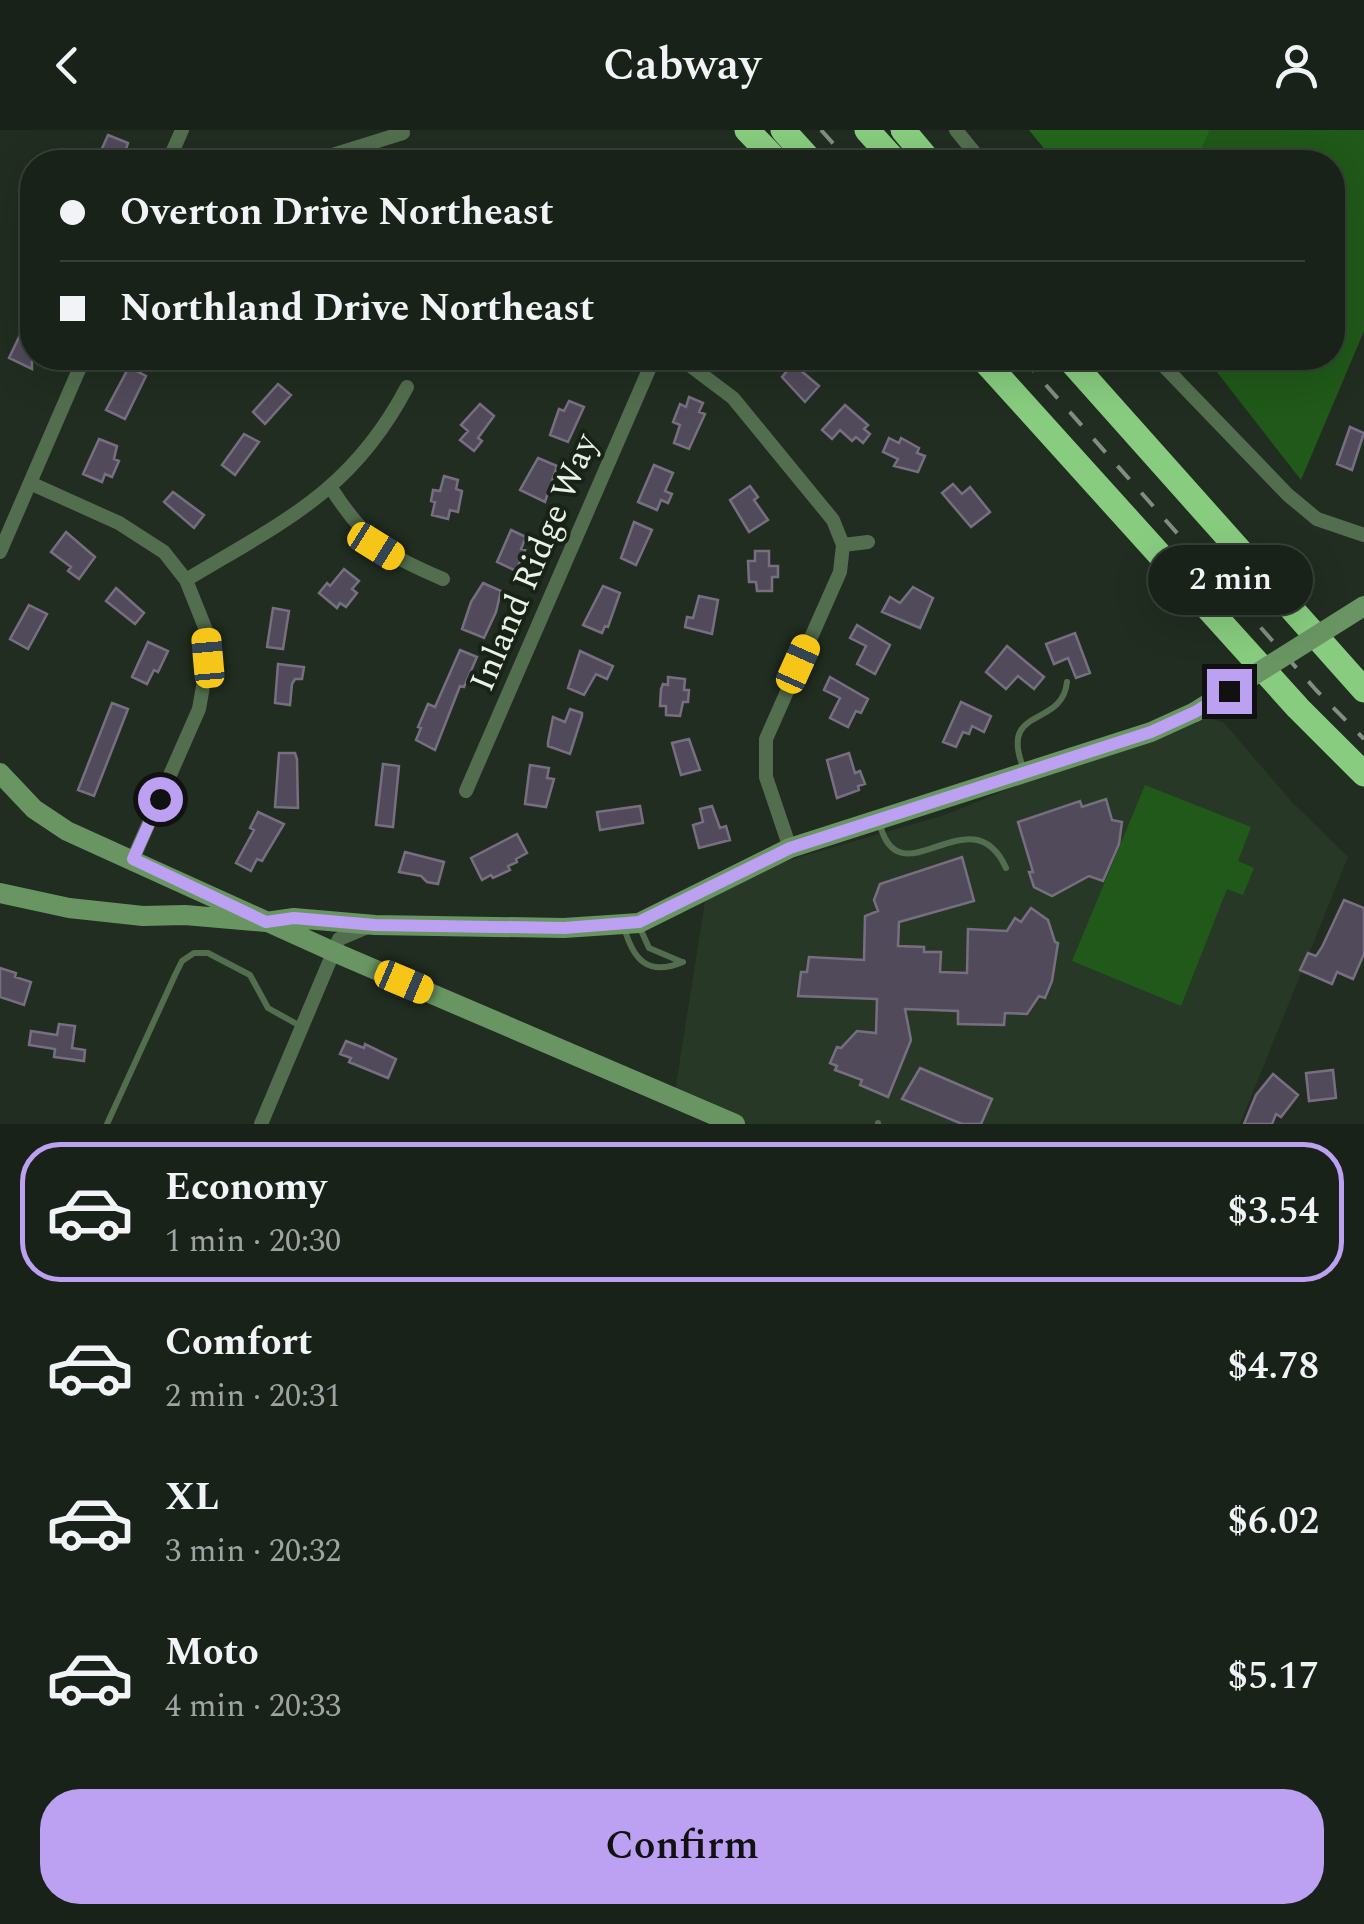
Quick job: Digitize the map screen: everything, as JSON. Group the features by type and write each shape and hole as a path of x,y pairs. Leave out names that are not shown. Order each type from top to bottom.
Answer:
{"highway":[{"path":"747,130 766,150"},
{"path":"784,130 802,150"},
{"path":"868,130 886,150"},
{"path":"903,130 920,150"},
{"path":"993,370 1298,708 1364,774"},
{"path":"1079,370 1364,690"},
{"path":"1096,370 1247,560"}],"street":[{"path":"956,130 972,150"},
{"path":"347,150 403,132"},
{"path":"0,552 79,370"},
{"name":"Inland Ridge Way","path":"466,791 649,370"},
{"path":"696,370 733,398 833,520 843,546 840,572 766,739 766,777 790,848"},
{"path":"1168,370 1288,495 1317,519 1364,535"},
{"path":"186,580 298,513 331,488 376,440 407,387"},
{"path":"30,483 140,535 164,552 186,580 206,630 206,686 199,708 133,859"},
{"path":"331,488 352,521 376,546 443,579"},
{"path":"843,546 868,542"},
{"path":"0,893 103,914 185,915 266,922 294,918 375,925 564,928 631,924 790,848 1151,732 1195,712 1364,606"},
{"path":"0,773 50,821 266,922 735,1124"},
{"path":"262,1124 339,939 375,925"}],"lane":[{"path":"1025,773 1016,749 1019,733 1030,719 1050,712 1061,702 1067,682"},
{"path":"880,821 887,846 894,851 922,851 976,838 990,842 998,850 1006,868"},
{"path":"631,924 649,948 683,962 670,968 645,964 631,952 631,924"},
{"path":"107,1124 182,961 194,952 250,975 268,1008 302,1027"}],"shaded area":[{"path":"1195,712 1224,723 1292,802 1348,857 1240,1124 740,1124 674,1098 707,889 945,815"}],"green space":[{"path":"1029,130 1210,130 1201,150 1045,150"},
{"path":"1210,130 1364,130 1364,331 1301,480 1215,370 1345,370 1345,150 1201,150"},
{"path":"1145,785 1251,827 1238,861 1254,868 1243,895 1227,889 1181,1006 1072,961"}],"building":[{"path":"108,135 128,143 126,150 101,150"},
{"path":"20,335 20,363 9,358"},
{"path":"127,370 146,376 125,419 106,410"},
{"path":"788,370 800,370 819,386 805,402 782,377"},
{"path":"278,384 291,395 265,424 253,412"},
{"path":"689,397 703,403 699,412 705,414 689,449 674,443 680,425 673,422 680,404 686,407"},
{"path":"569,401 584,407 568,442 550,435 559,409 564,411"},
{"path":"480,404 494,416 474,451 460,440 468,431 461,425"},
{"path":"845,405 868,425 864,429 870,434 863,443 856,437 852,441 840,430 832,439 822,430"},
{"path":"1350,427 1364,433 1352,470 1337,464"},
{"path":"244,434 259,442 235,475 222,465"},
{"path":"889,438 899,443 901,438 919,448 917,453 925,456 918,472 894,466 898,459 883,452"},
{"path":"99,439 117,446 114,459 119,461 112,477 105,474 102,482 83,474"},
{"path":"538,458 557,466 545,502 520,490"},
{"path":"654,465 673,473 665,491 672,494 668,503 661,500 657,510 638,502"},
{"path":"444,476 458,480 456,489 462,491 458,512 450,510 448,519 432,515 433,490 440,491"},
{"path":"953,484 962,494 970,487 990,512 971,527 942,493"},
{"path":"750,486 758,497 754,500 768,520 749,532 730,500"},
{"path":"173,492 204,515 194,528 164,502"},
{"path":"634,522 652,530 636,565 621,558"},
{"path":"511,530 526,537 516,571 497,562"},
{"path":"66,532 95,557 79,579 68,571 71,567 51,552"},
{"path":"755,551 769,551 769,566 778,566 778,577 772,577 772,591 757,591 756,582 749,582 748,561 755,561"},
{"path":"344,569 359,581 352,589 357,593 346,607 340,603 337,608 319,593"},
{"path":"483,583 501,591 484,638 462,629 471,602"},
{"path":"603,586 620,593 608,627 602,633 583,625"},
{"path":"913,587 933,598 920,628 882,612 890,597 900,603"},
{"path":"116,588 144,613 135,624 106,601"},
{"path":"699,596 718,600 712,634 685,627 687,617 693,618"},
{"path":"29,605 47,614 28,649 10,639"},
{"path":"273,608 289,611 283,649 267,647"},
{"path":"857,625 890,645 875,674 857,664 866,646 850,638"},
{"path":"1075,633 1090,673 1076,678 1068,658 1054,664 1046,644"},
{"path":"148,642 168,651 147,684 132,677"},
{"path":"1007,646 1044,677 1034,689 1018,676 1006,689 986,672"},
{"path":"460,650 477,657 464,687 460,686 435,750 416,740 421,728 418,727 428,704 435,707"},
{"path":"580,651 613,666 607,679 596,674 584,695 568,688"},
{"path":"278,664 304,667 302,679 295,679 292,684 290,705 275,703"},
{"path":"668,677 685,679 684,690 689,690 680,716 666,715 666,706 660,706 661,689 663,684 668,685"},
{"path":"830,677 868,699 848,727 830,718 840,698 824,690"},
{"path":"961,702 991,716 984,732 972,726 969,734 963,732 956,747 943,742"},
{"path":"112,703 128,709 94,796 78,790"},
{"path":"570,709 582,716 570,754 548,746 548,742 553,717 565,722"},
{"path":"689,739 700,770 681,775 672,743"},
{"path":"279,753 295,753 298,808 275,807"},
{"path":"849,753 855,773 860,771 865,784 837,798 827,760"},
{"path":"383,764 399,766 393,827 376,825"},
{"path":"530,765 549,768 547,778 554,779 546,807 525,804"},
{"path":"1106,799 1112,820 1122,822 1119,844 1103,881 1089,876 1052,896 1034,887 1018,822 1080,801 1082,807"},
{"path":"640,806 643,823 600,830 597,812"},
{"path":"712,806 720,828 726,826 730,840 699,848 693,825 703,822 700,809"},
{"path":"258,812 284,824 262,861 257,859 251,871 236,863 254,830 250,828"},
{"path":"517,834 527,853 508,866 510,870 482,880 471,858"},
{"path":"405,852 444,862 438,884 399,872"},
{"path":"962,857 974,901 899,922 898,946 941,952 940,972 967,973 968,929 1007,931 1015,918 1021,922 1031,908 1048,920 1058,943 1052,981 1045,998 1039,996 1027,1014 1005,1013 1004,1025 958,1024 958,1011 905,1009 911,1040 888,1097 860,1085 862,1080 835,1070 837,1066 830,1063 837,1047 841,1048 857,1031 876,1033 877,999 798,996 801,972 807,972 809,957 864,960 865,916 878,911 874,900 880,884"},
{"path":"1344,900 1364,908 1364,954 1353,979 1337,972 1332,984 1300,970 1308,953 1316,956 1322,947"},
{"path":"0,968 31,982 24,1005 0,997"},
{"path":"59,1024 75,1026 72,1048 85,1050 84,1061 54,1057 55,1049 29,1045 31,1031 57,1035"},
{"path":"346,1041 364,1048 365,1044 396,1059 388,1078 349,1062 351,1058 340,1054"},
{"path":"920,1068 992,1099 981,1124 962,1124 902,1099"},
{"path":"1333,1070 1336,1098 1309,1101 1306,1073"},
{"path":"1273,1074 1298,1095 1281,1117 1276,1114 1272,1124 1244,1124 1256,1095"}],"railway":[{"path":"821,130 839,150"},
{"path":"1033,370 1364,739"}],"route":[{"path":"160,799 133,859 266,922 294,918 375,925 594,928 639,922 790,848 1151,732 1229,691"}]}
